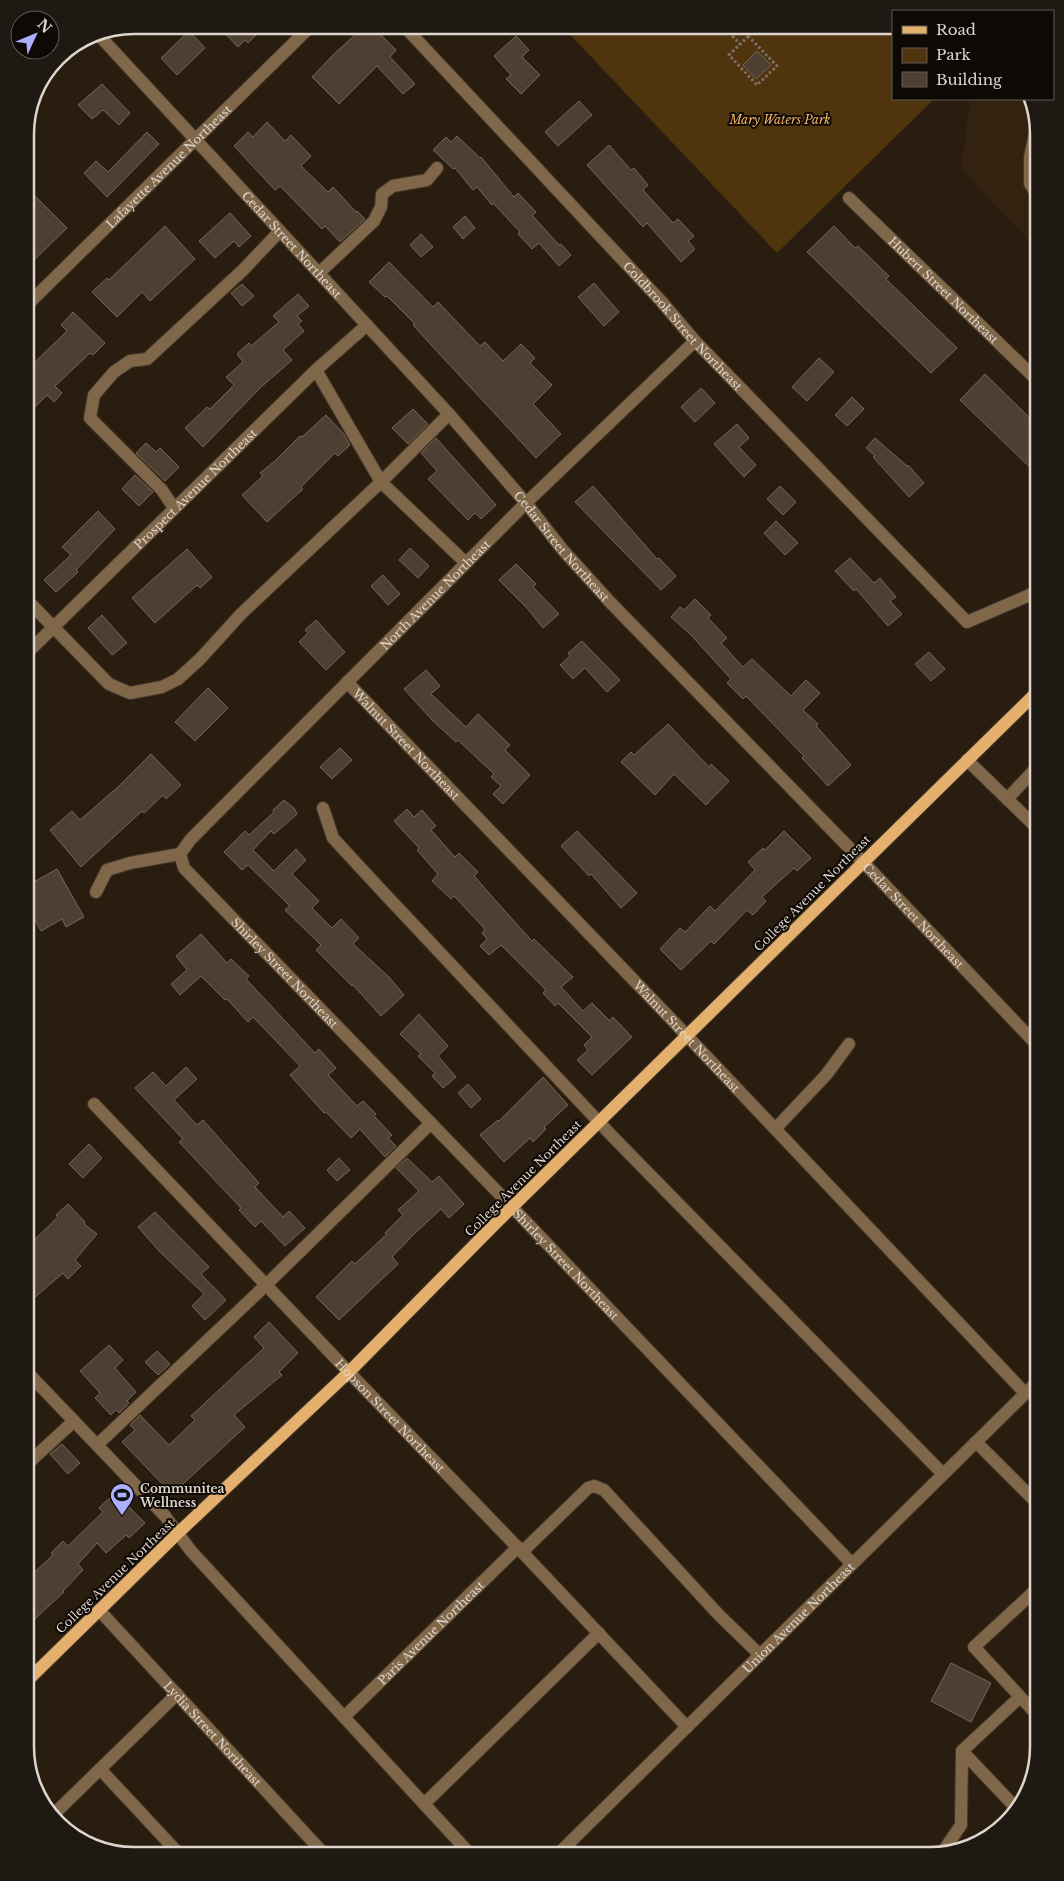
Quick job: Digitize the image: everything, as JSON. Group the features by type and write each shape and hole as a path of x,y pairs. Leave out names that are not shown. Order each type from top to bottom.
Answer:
{"main road":[{"name":"College Avenue Northeast","path":"34,1674 178,1533 349,1372 512,1207 1030,699"}],"street":[{"name":"Lafayette Avenue Northeast","path":"34,298 303,34"},
{"name":"Coldbrook Street Northeast","path":"411,34 661,301 695,341 967,622 1030,595"},
{"name":"Cedar Street Northeast","path":"102,39 449,414 526,503 562,549 609,601 864,862 1030,1038"},
{"path":"1030,157 1030,184"},
{"path":"319,273 374,222 381,207 382,194 393,186 427,180 436,168"},
{"name":"Hubert Street Northeast","path":"848,198 1030,373"},
{"path":"174,508 162,490 90,418 94,395 114,372 130,361 148,359 243,270 280,232"},
{"name":"Prospect Avenue Northeast","path":"34,646 316,370 367,325"},
{"name":"North Avenue Northeast","path":"180,854 191,839 526,503 695,341"},
{"path":"316,370 381,482 466,563"},
{"path":"34,608 109,684 130,693 162,687 178,679 200,659 241,614 381,482 449,414"},
{"name":"Walnut Street Northeast","path":"347,682 775,1128 1025,1394"},
{"path":"967,760 1030,822"},
{"path":"1007,800 1030,775"},
{"path":"323,808 333,838 598,1122 943,1474"},
{"path":"96,892 107,870 130,863 180,854"},
{"name":"Shirley Street Northeast","path":"180,854 184,868 431,1122 852,1564"},
{"path":"775,1128 826,1075 849,1044"},
{"name":"Hopson Street Northeast","path":"94,1104 687,1727"},
{"path":"97,1445 266,1285 431,1122"},
{"path":"34,1379 165,1516 191,1551 464,1847"},
{"name":"Union Avenue Northeast","path":"565,1847 1030,1389"},
{"path":"34,1458 74,1421"},
{"path":"976,1442 1030,1496"},
{"name":"Paris Avenue Northeast","path":"344,1717 520,1550 588,1488 594,1486 604,1490 705,1600 760,1655"},
{"path":"1030,1595 974,1647 1030,1708"},
{"name":"Lydia Street Northeast","path":"99,1610 318,1847"},
{"path":"424,1804 599,1633"},
{"path":"57,1811 177,1694"},
{"path":"947,1845 961,1825 962,1751 1019,1698"},
{"path":"962,1751 1012,1804"},
{"path":"100,1769 173,1847"}],"path":[{"path":"731,34 740,44"},
{"path":"748,36 777,66 758,85 729,55 748,36"}],"shaded area":[{"path":"970,100 1025,100 1030,133 1030,242 961,169"}],"green space":[{"name":"Mary Waters Park","path":"570,34 892,34 892,100 933,100 777,253"}],"building":[{"path":"186,34 192,34 205,48 177,75 161,58"},
{"path":"226,34 257,34 248,43 245,40 238,47"},
{"path":"356,34 380,34 396,50 390,57 415,84 403,94 377,66 339,104 312,77"},
{"path":"516,36 529,50 522,57 540,75 521,94 506,79 511,75 494,56"},
{"path":"757,51 771,65 756,79 743,65"},
{"path":"102,84 130,113 119,125 103,110 92,119 78,105"},
{"path":"579,101 592,115 558,146 545,132"},
{"path":"267,122 285,141 291,135 311,156 301,166 328,192 333,187 365,219 340,242 325,226 322,229 280,186 275,190 234,146 248,132 253,137"},
{"path":"147,132 159,144 107,197 84,173 96,161 108,172"},
{"path":"457,136 481,157 514,197 518,193 536,212 532,215 559,245 561,244 571,255 559,266 539,243 532,249 518,234 520,232 493,203 492,205 477,187 473,190 455,168 453,169 433,150 446,137 451,142"},
{"path":"609,145 631,170 634,168 648,185 643,190 673,223 678,219 694,236 688,241 695,249 681,262 647,223 643,227 587,165"},
{"path":"34,195 67,228 34,260"},
{"path":"230,213 251,236 239,247 234,241 215,258 199,241"},
{"path":"465,216 475,228 463,239 453,227"},
{"path":"165,226 195,259 150,301 142,292 117,317 92,292 107,278 109,280"},
{"path":"834,226 855,248 858,246 889,276 886,279 957,348 931,373 807,252"},
{"path":"421,234 433,247 421,257 410,245"},
{"path":"389,262 433,307 438,302 480,346 485,342 503,361 521,344 535,358 530,363 552,385 533,404 561,434 536,458 413,325 415,324 387,296 385,297 369,282"},
{"path":"594,283 619,312 604,326 578,297"},
{"path":"242,284 254,296 242,306 231,293"},
{"path":"298,294 309,306 297,316 302,321 298,324 304,331 283,350 292,360 260,388 203,447 185,428 207,407 210,409 234,385 226,377 243,362 237,354 249,343 251,346 279,322 273,316"},
{"path":"73,312 105,343 93,355 90,353 55,386 62,393 54,402 47,395 34,408 34,363 67,331 61,325"},
{"path":"819,358 834,372 807,401 792,387"},
{"path":"985,374 1030,418 1030,467 960,400"},
{"path":"701,388 715,403 695,422 681,407"},
{"path":"852,397 864,409 847,426 835,415"},
{"path":"413,409 428,424 408,444 392,428"},
{"path":"326,415 344,434 350,445 338,456 335,453 301,487 303,489 267,522 242,495 263,476 260,473"},
{"path":"737,424 749,438 739,447 756,465 744,477 714,444"},
{"path":"436,438 496,505 481,519 475,513 468,520 428,479 437,471 421,453"},
{"path":"875,438 908,465 924,483 909,497 866,448"},
{"path":"146,443 156,452 160,448 179,467 165,481 136,453"},
{"path":"135,475 153,492 139,506 122,489"},
{"path":"593,486 657,559 659,558 676,576 661,590 575,502"},
{"path":"780,486 796,502 783,515 767,499"},
{"path":"98,511 115,529 76,570 78,572 56,592 44,580 71,555 62,547"},
{"path":"776,521 798,543 785,555 764,533"},
{"path":"410,548 429,566 418,578 399,560"},
{"path":"187,549 212,577 200,588 197,585 155,623 132,598"},
{"path":"850,558 874,583 880,578 896,597 890,601 902,614 888,626 856,589 854,591 835,571"},
{"path":"516,564 536,584 533,587 559,614 543,628 527,608 499,580"},
{"path":"383,575 400,594 388,605 371,586"},
{"path":"695,599 711,615 708,618 727,638 721,643 743,667 752,659 791,696 806,680 820,693 803,710 818,724 816,726 851,765 828,786 802,758 804,756 746,696 743,699 727,683 731,679 691,635 671,617 680,607 684,610"},
{"path":"102,615 127,643 112,655 88,628"},
{"path":"316,620 345,652 326,670 299,642 308,633 305,630"},
{"path":"582,641 620,680 607,692 585,668 573,679 560,665 570,656 568,653"},
{"path":"929,652 945,669 931,681 915,664"},
{"path":"426,670 440,686 431,694 466,727 478,714 510,745 505,750 530,775 503,804 493,794 501,786 491,777 494,774 458,740 456,742 433,721 404,689"},
{"path":"208,688 228,708 195,741 175,722"},
{"path":"668,724 709,767 711,764 729,781 706,805 674,774 655,795 621,762 631,752 634,755"},
{"path":"340,748 352,760 332,779 320,767"},
{"path":"151,754 181,785 166,799 163,795 144,813 142,811 81,867 50,830 72,811 80,820 119,786"},
{"path":"284,800 294,808 297,814 274,834 271,831 253,850 274,871 296,849 306,860 292,874 319,901 312,908 332,928 341,919 359,938 353,944 389,977 404,995 381,1016 353,985 316,950 321,945 285,910 290,906 248,865 242,870 224,852 245,831 249,835"},
{"path":"407,809 414,817 422,810 436,826 431,830 455,857 459,853 478,872 474,876 532,941 534,939 573,977 561,987 583,1011 592,1003 610,1021 613,1017 632,1037 592,1075 577,1060 588,1050 584,1045 592,1037 558,1003 555,1006 543,993 546,990 501,945 489,955 480,946 487,939 482,933 485,929 454,896 451,899 432,881 438,874 417,850 419,848 394,821"},
{"path":"577,831 637,893 621,908 591,874 589,876 561,846"},
{"path":"784,831 811,858 797,871 794,868 762,897 766,901 753,915 747,910 714,944 711,941 681,970 660,949 680,928 685,932 710,906 715,911 755,870 748,862 763,848 765,850"},
{"path":"57,869 84,917 66,927 62,919 41,931 34,918 34,882"},
{"path":"201,934 227,963 231,959 249,976 246,979 315,1053 319,1049 336,1068 328,1075 357,1106 363,1101 376,1114 374,1116 392,1135 388,1138 396,1146 385,1157 360,1129 351,1138 326,1112 324,1113 290,1075 300,1066 253,1017 248,1022 227,999 225,1000 201,976 180,995 171,984 187,970 176,956"},
{"path":"419,1014 448,1046 438,1056 456,1077 443,1088 432,1076 435,1073 418,1056 421,1054 400,1034"},
{"path":"186,1067 197,1079 174,1100 197,1125 203,1120 259,1183 255,1187 283,1217 289,1211 305,1228 285,1246 261,1221 255,1227 239,1210 241,1208 179,1142 183,1139 135,1088 153,1072 166,1086"},
{"path":"543,1077 568,1105 544,1127 546,1129 533,1142 530,1138 504,1162 480,1135 499,1121"},
{"path":"468,1084 481,1099 471,1108 458,1093"},
{"path":"89,1144 102,1158 83,1178 69,1164"},
{"path":"339,1158 350,1170 337,1181 327,1170"},
{"path":"407,1158 432,1182 439,1176 464,1204 449,1218 441,1209 414,1234 392,1257 398,1264 339,1320 316,1297 352,1261 355,1264 387,1234 385,1233 403,1215 398,1210 419,1191 396,1168"},
{"path":"68,1204 85,1222 84,1224 97,1234 75,1260 81,1266 68,1279 63,1273 34,1298 34,1240 58,1217 56,1215"},
{"path":"155,1212 209,1267 201,1274 226,1300 205,1320 192,1306 204,1294 159,1251 138,1227"},
{"path":"269,1322 298,1353 279,1372 282,1375 234,1415 245,1427 172,1494 122,1442 135,1430 130,1425 140,1415 169,1445 195,1420 191,1416 264,1348 254,1337"},
{"path":"109,1345 123,1360 115,1368 136,1392 119,1413 116,1410 111,1415 95,1398 100,1393 80,1371"},
{"path":"157,1351 170,1364 158,1375 145,1362"},
{"path":"62,1444 80,1463 68,1474 50,1454"},
{"path":"115,1493 145,1523 129,1538 126,1535 106,1553 97,1543 78,1564 83,1570 64,1592 34,1620 34,1573 53,1555 51,1553 63,1541 68,1546 103,1512 99,1508"},
{"path":"951,1663 991,1683 971,1722 931,1701"}],"place":[{"name":"Communitea Wellness","path":"122,1516"}]}
